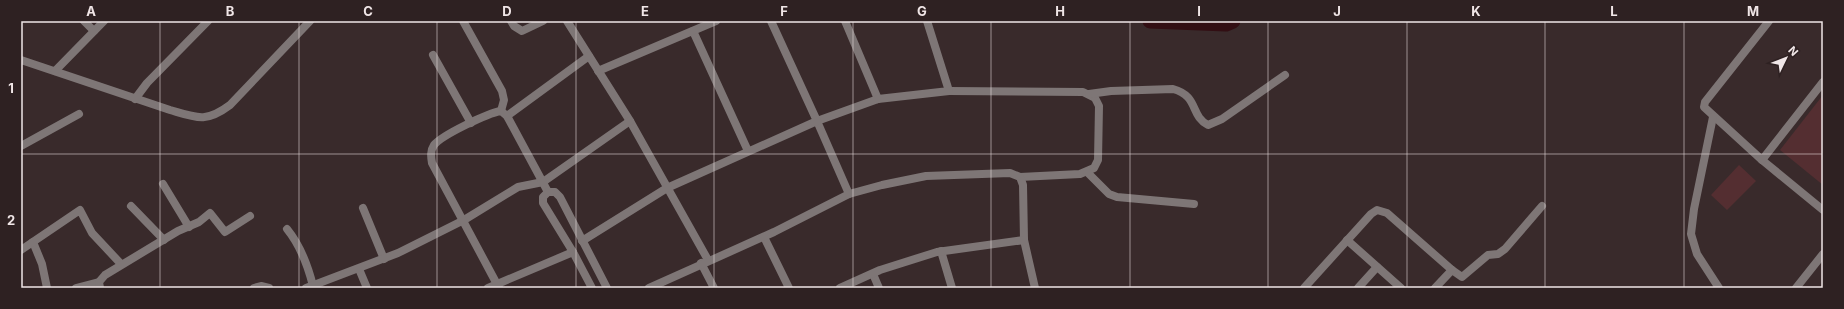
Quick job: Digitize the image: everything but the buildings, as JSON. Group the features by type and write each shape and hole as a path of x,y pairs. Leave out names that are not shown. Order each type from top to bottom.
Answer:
{"street":[{"path":"84,21 94,31"},
{"path":"54,71 104,21"},
{"path":"135,99 148,83 208,21"},
{"path":"21,60 135,99 195,117 208,118 219,113 230,105 310,21"},
{"path":"464,21 502,91 504,113 548,192"},
{"path":"511,21 514,26 522,31 543,21"},
{"path":"567,21 630,121 667,188 705,262 714,288"},
{"path":"598,71 716,21"},
{"path":"771,21 817,120 849,194"},
{"path":"846,21 878,99"},
{"path":"927,21 949,91"},
{"path":"1768,21 1705,102 1704,107 1762,160 1823,210"},
{"path":"693,31 748,151"},
{"path":"433,55 471,123"},
{"path":"498,286 464,220 432,163 430,155 434,146 441,139 486,115 504,113 589,56"},
{"path":"1089,94 1111,91 1172,89 1181,91 1190,97 1199,118 1208,124 1222,119 1285,75"},
{"path":"1762,160 1823,82"},
{"path":"582,241 667,188 817,120 878,99 949,91 1083,92 1095,98 1099,106 1098,160 1094,168 1087,172 1080,174 1020,177 1010,173 926,176 882,185 849,194 764,237 649,288"},
{"path":"21,146 79,114"},
{"path":"1713,116 1694,209 1691,234 1697,254 1718,288"},
{"path":"287,229 296,241 307,263 310,287 384,259 464,220 511,190 518,187 543,182 630,121"},
{"path":"1087,172 1109,194 1117,197 1194,204"},
{"path":"1020,177 1023,185 1024,240 1035,288"},
{"path":"163,184 189,227"},
{"path":"592,288 573,252 543,203 544,196 548,192 555,192 560,197 607,288"},
{"path":"131,206 164,240"},
{"path":"1304,288 1371,214 1378,210 1387,213 1452,270 1460,276 1464,276 1488,255 1498,254 1511,243 1542,206"},
{"path":"363,208 384,259"},
{"path":"21,250 80,210 92,233 121,264"},
{"path":"76,288 99,285 102,277 121,264 189,227 211,213 223,231 226,232 250,216"},
{"path":"764,237 789,288"},
{"path":"840,288 873,274 941,251 1024,240"},
{"path":"1347,240 1401,288"},
{"path":"33,242 42,264 47,288"},
{"path":"941,251 952,288"},
{"path":"488,288 498,286 573,252"},
{"path":"1796,288 1823,254"},
{"path":"1358,288 1377,267"},
{"path":"359,269 367,288"},
{"path":"1435,288 1452,270"},
{"path":"873,274 879,288"},
{"path":"254,288 261,286 269,288"}],"shaded area":[{"path":"1823,95 1823,185 1780,150"},
{"path":"1739,165 1756,181 1727,210 1711,195"}],"waterway":[{"path":"1150,21 1226,24 1233,21"}]}
